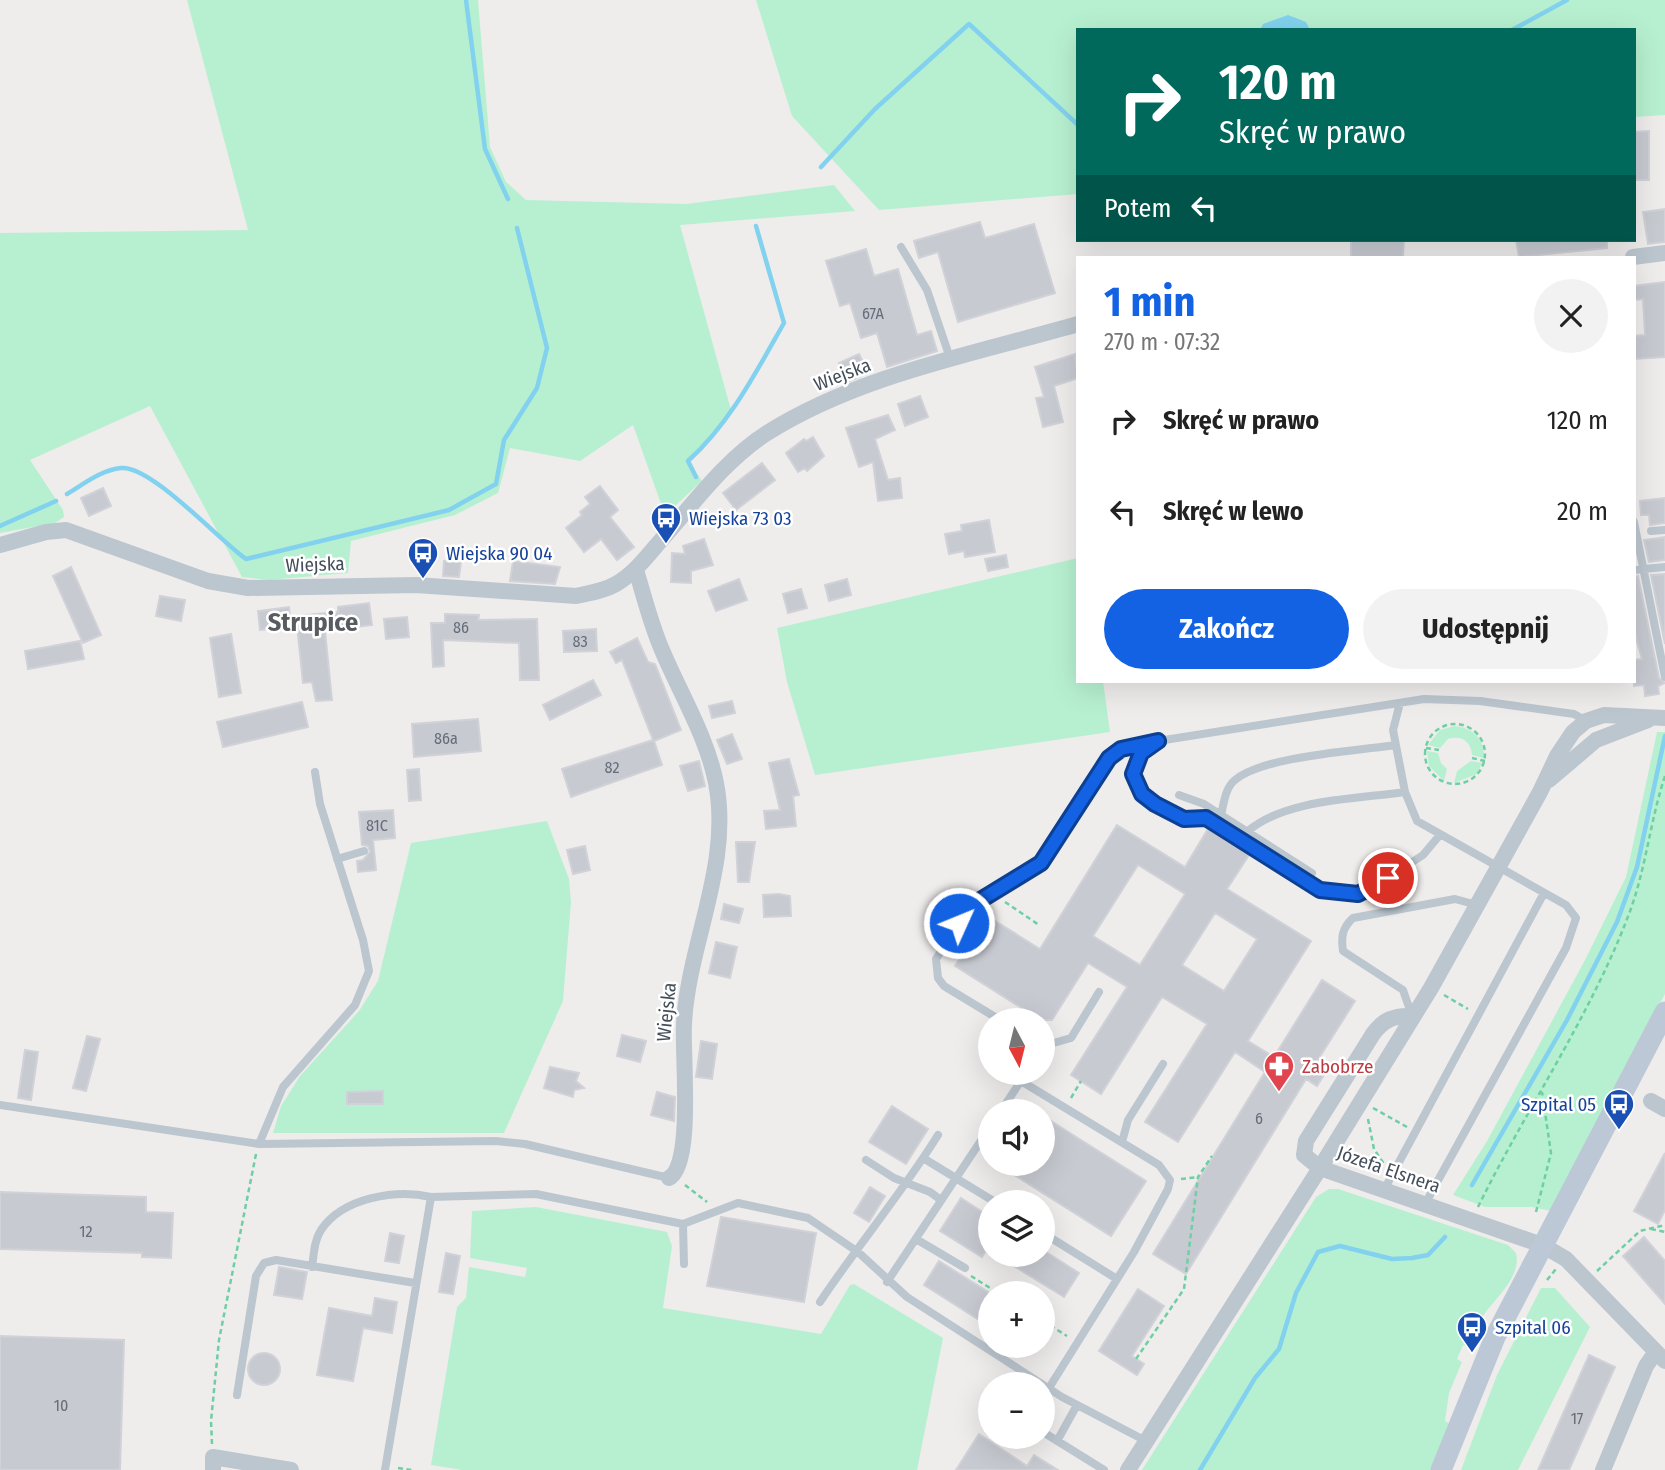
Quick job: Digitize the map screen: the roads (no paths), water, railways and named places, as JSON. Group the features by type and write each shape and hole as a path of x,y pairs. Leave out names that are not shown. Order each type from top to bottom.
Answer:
{"street":[{"path":"1636,257 1665,253"},
{"name":"Wiejska","path":"0,545 46,532 66,530 208,580 248,588 416,584 576,596 617,584 636,570 719,474 764,435 811,408 873,384 1076,325"},
{"name":"Wiejska","path":"636,570 660,647 709,760 719,803 714,865 684,1014 686,1102 672,1177"},
{"path":"1412,1016 1393,1017 1381,1023 1306,1140 1304,1155 1320,1168 1431,988 1545,785 1557,756 1573,732 1586,721 1604,715 1628,714 1659,718"},
{"path":"1545,785 1596,740 1659,718"},
{"path":"1441,1470 1479,1373 1542,1245 1665,1012"},
{"name":"Józefa Elsnera","path":"1128,1470 1320,1168 1542,1245 1566,1259 1660,1357"},
{"path":"1603,1470 1646,1366 1660,1357"},
{"path":"213,1463 290,1470"}],"lane":[{"path":"901,247 927,290 951,361"},
{"path":"1651,531 1665,530"},
{"path":"1636,541 1639,570 1665,677"},
{"path":"1639,570 1665,567"},
{"path":"980,1008 944,986 935,969 936,959 967,911 1041,863 1109,758 1121,749 1400,703 1451,698 1574,714 1586,721"},
{"path":"1400,703 1394,719 1395,745 1405,792 1417,821 1439,836 1544,893 1573,911 1576,918 1574,929 1425,1204"},
{"path":"1158,741 1141,753 1136,764 1133,774 1142,794 1184,819 1206,818 1320,890 1344,895 1371,889 1423,855 1439,836"},
{"path":"1221,815 1227,790 1246,772 1277,763 1395,745"},
{"path":"259,1144 283,1087 343,1020 366,982 368,959 320,804 315,772"},
{"path":"1248,831 1261,821 1286,810 1405,792"},
{"path":"1179,795 1221,815 1312,873"},
{"path":"337,859 364,851"},
{"path":"1384,1190 1544,893"},
{"path":"1412,1016 1403,990 1343,951 1341,940 1346,924 1353,918 1455,899 1477,905"},
{"path":"1055,1044 1071,1038 1099,992"},
{"path":"1122,1142 1128,1120 1163,1064"},
{"path":"1028,1085 1159,1164 1170,1180 1168,1189 1117,1279 1055,1378"},
{"path":"0,1105 259,1144 496,1141 525,1144 672,1177"},
{"path":"820,1302 858,1252 890,1200 905,1184 938,1135"},
{"path":"887,1282 978,1146"},
{"path":"923,1158 978,1191"},
{"path":"866,1160 905,1184 930,1192 941,1200"},
{"path":"312,1267 316,1239 323,1227 336,1215 361,1202 395,1194 411,1192 431,1197 536,1194 683,1224 738,1203 807,1218 858,1252 887,1282 1025,1372"},
{"path":"386,1468 431,1197"},
{"path":"683,1224 684,1264"},
{"path":"916,1239 965,1268"},
{"path":"1055,1240 1117,1279"},
{"path":"237,1395 259,1269 269,1260 415,1283"},
{"path":"1055,1392 1146,1441"},
{"path":"1077,1405 1057,1441 1104,1470"}],"water":[{"path":"1288,15 1306,22 1309,28 1261,28 1263,24"}],"waterway":[{"path":"466,0 485,149 508,199"},
{"path":"1516,28 1567,0"},
{"path":"821,167 875,109 969,24 1076,123"},
{"path":"696,477 688,461 729,414 784,323 756,226"},
{"path":"67,494 107,472 121,468 134,470 167,490 246,559 449,510 496,484 504,440 537,388 547,348 517,228"},
{"path":"0,526 56,501"},
{"path":"1472,1185 1567,1020 1617,922 1637,867 1665,736"},
{"path":"1200,1470 1255,1378 1279,1349 1296,1293 1318,1252 1340,1246 1392,1259 1412,1258 1428,1255 1445,1237"}],"place":[{"name":"Wiejska 73 03","path":"666,545"},
{"name":"Wiejska 90 04","path":"423,580"},
{"name":"Zabobrze","path":"1279,1093"},
{"name":"Szpital 05","path":"1619,1131"},
{"name":"Szpital 06","path":"1472,1354"}],"district":[{"name":"Strupice","path":"313,622"}]}
